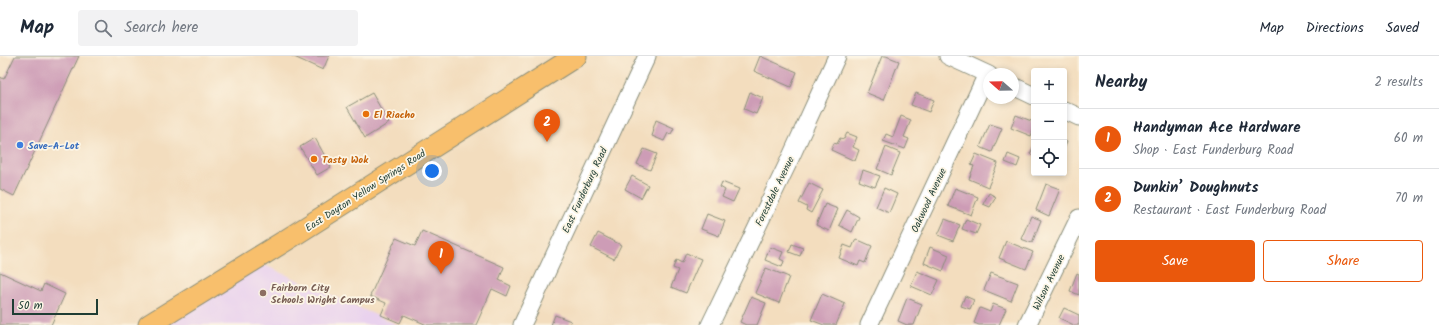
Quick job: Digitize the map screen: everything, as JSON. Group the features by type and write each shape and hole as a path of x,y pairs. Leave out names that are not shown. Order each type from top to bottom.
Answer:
{"main road":[{"name":"East Dayton Yellow Springs Road","path":"151,324 288,239 574,57"}],"street":[{"name":"East Funderburg Road","path":"522,325 646,56"},
{"name":"Forestdale Avenue","path":"710,325 788,163 837,56"},
{"path":"948,56 983,73"},
{"name":"Oakwood Avenue","path":"869,325 983,86"},
{"path":"1019,89 1031,95"},
{"path":"1067,111 1079,117"},
{"name":"Wilson Avenue","path":"1027,325 1079,218"}],"shaded area":[{"name":"Fairborn City Schools Wright Campus","path":"253,260 398,325 149,325"}],"building":[{"path":"15,56 79,56 14,196 0,189 0,77 4,79"},
{"path":"292,56 329,56 323,70"},
{"path":"760,56 797,72 791,87 754,71"},
{"path":"882,56 899,61 884,100 867,93"},
{"path":"750,92 763,98 756,114 744,109"},
{"path":"372,93 389,123 365,138 347,107"},
{"path":"916,93 934,100 929,112 911,105"},
{"path":"1016,115 1031,121 1031,136 1011,128"},
{"path":"901,116 911,120 904,137 909,139 905,149 883,141 886,134 893,137"},
{"path":"656,120 674,128 671,134 668,133 664,141 652,136"},
{"path":"990,124 1002,128 992,152 980,147"},
{"path":"847,133 857,137 853,147 859,150 855,161 831,150 834,143 837,144 840,138 844,139"},
{"path":"315,138 331,167 317,175 300,147"},
{"path":"886,147 900,153 891,175 877,169"},
{"path":"644,149 657,154 650,170 637,164"},
{"path":"976,154 998,163 988,187 969,179 974,166 971,165"},
{"path":"1008,154 1020,159 1017,167 1005,162"},
{"path":"863,170 880,176 875,187 859,181"},
{"path":"632,176 648,185 641,198 625,189"},
{"path":"722,182 739,189 733,202 722,197 725,190 720,187"},
{"path":"809,183 823,190 811,213 806,210 807,207 799,203"},
{"path":"1046,184 1060,189 1049,216 1036,210"},
{"path":"884,188 897,194 889,213 876,207"},
{"path":"955,188 978,197 971,215 948,206"},
{"path":"989,193 996,197 990,207 983,204"},
{"path":"825,204 838,209 829,231 816,225"},
{"path":"847,210 859,217 852,232 839,225"},
{"path":"707,214 725,221 719,236 701,229"},
{"path":"1031,216 1041,220 1032,243 1021,239"},
{"path":"945,219 960,225 953,241 938,235"},
{"path":"966,219 980,225 976,234 962,229"},
{"path":"422,231 504,267 499,280 511,286 507,296 492,289 476,325 427,325 404,315 400,323 381,315 386,303 370,296 396,238 415,246"},
{"path":"598,233 621,245 614,259 591,247"},
{"path":"856,239 872,246 865,263 860,261 858,266 839,258 844,245 852,248"},
{"path":"1006,241 1033,252 1026,269 999,258"},
{"path":"792,244 803,248 800,256 789,252"},
{"path":"770,247 783,252 780,259 784,261 782,267 765,260"},
{"path":"930,247 949,255 943,271 924,263"},
{"path":"686,253 701,259 686,293 671,287 678,270 673,268 676,260 682,263"},
{"path":"766,268 789,277 779,303 755,293"},
{"path":"917,271 939,280 932,295 911,286"},
{"path":"0,272 41,291 44,284 65,294 51,325 0,325"},
{"path":"991,273 1018,283 1011,301 984,290"},
{"path":"1077,273 1079,274 1079,295 1070,291"},
{"path":"822,294 845,304 836,325 824,325 811,320"},
{"path":"965,296 974,300 970,309 961,306"},
{"path":"751,297 766,303 757,325 746,325 740,322"},
{"path":"907,298 922,304 914,325 907,325 898,321"},
{"path":"993,304 1006,309 999,325 979,325 974,323 980,308 990,312"},
{"path":"1064,308 1079,315 1079,325 1074,325 1059,318"},
{"path":"555,315 571,321 569,325 551,325"}],"place":[{"name":"El Riacho","path":"366,114"},
{"name":"Dunkin’ Doughnuts","path":"547,142"},
{"name":"Save-A-Lot","path":"20,145"},
{"name":"Tasty Wok","path":"314,159"},
{"name":"Handyman Ace Hardware","path":"441,274"},
{"name":"Fairborn City Schools Wright Campus","path":"263,293"}]}
